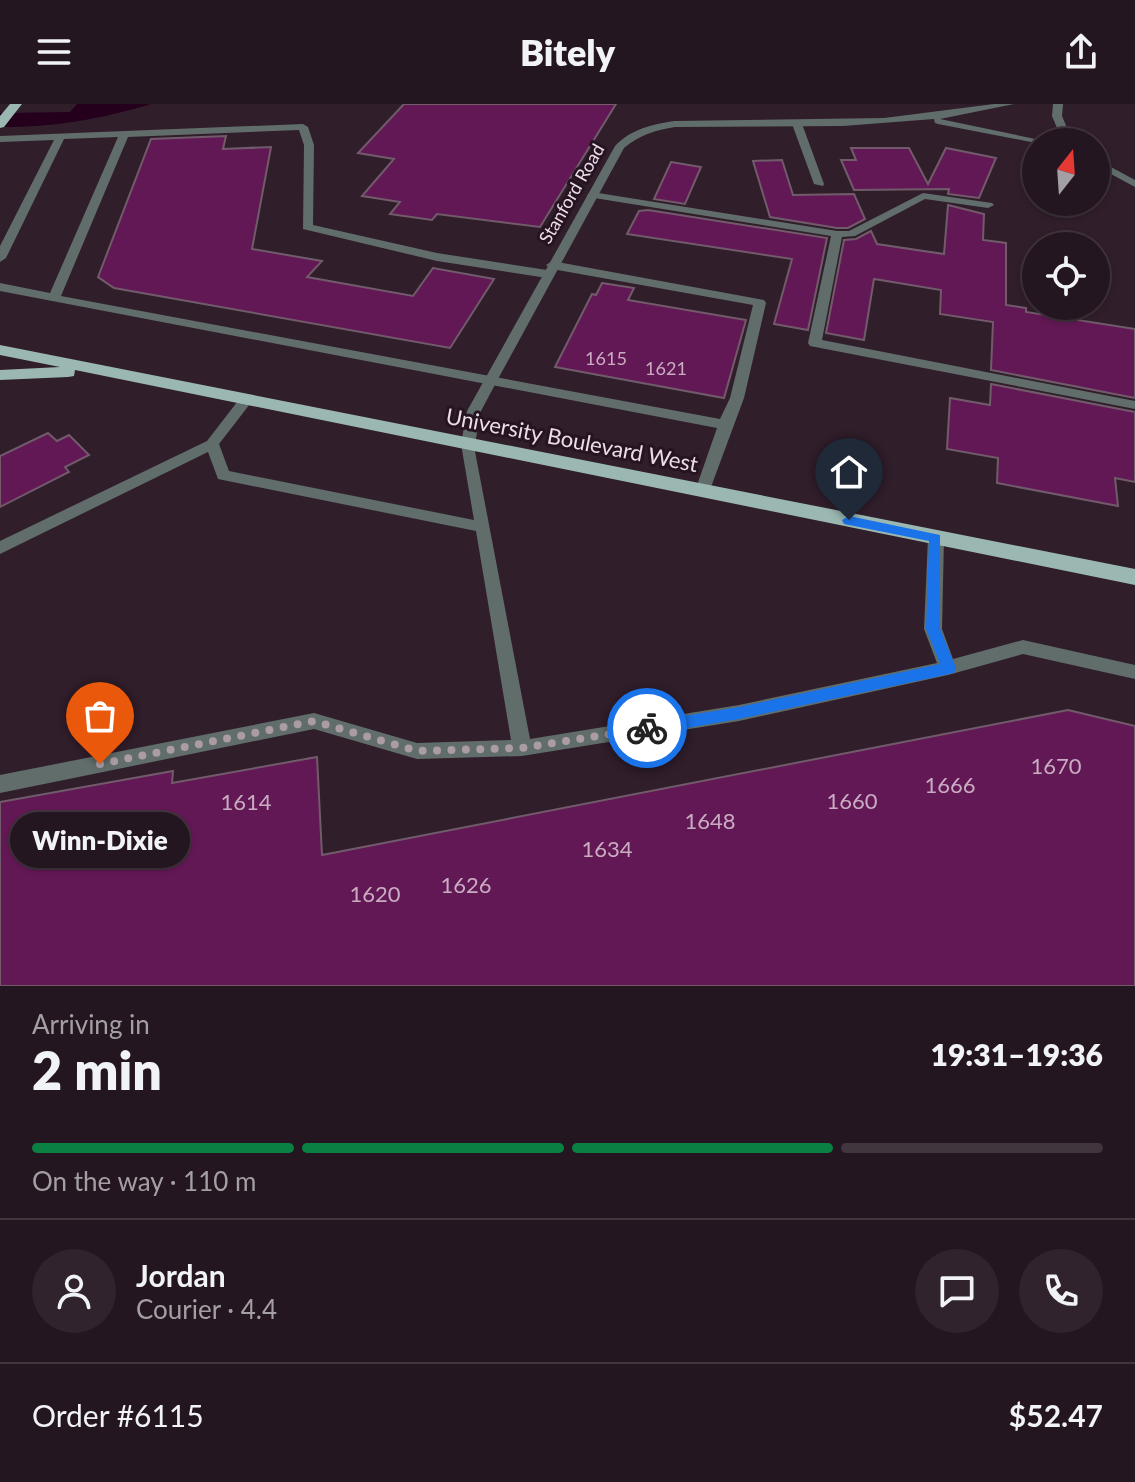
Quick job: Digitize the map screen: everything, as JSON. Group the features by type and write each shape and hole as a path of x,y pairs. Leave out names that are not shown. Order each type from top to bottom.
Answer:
{"main road":[{"path":"0,124 15,106"},
{"name":"University Boulevard West","path":"0,350 1135,577"},
{"path":"0,375 97,370"}],"street":[{"name":"Stanford Road","path":"468,444 474,411 592,195 620,146 630,136 675,124 929,120 1009,104"},
{"path":"1058,104 1057,116 1062,128"},
{"path":"929,120 1022,138"},
{"path":"797,124 819,184"},
{"path":"0,139 303,127 309,145 307,227 437,257 550,270 760,303 737,398 703,491"},
{"path":"54,298 124,135"},
{"path":"0,258 60,138"},
{"path":"1110,170 1135,184"},
{"path":"592,195 837,234 851,234 923,196 988,205"},
{"path":"837,234 815,343 1135,405"},
{"path":"0,287 725,425"},
{"path":"0,548 212,444 246,400"},
{"path":"212,444 223,475 482,527"},
{"path":"468,444 522,748"},
{"path":"936,538 933,629 948,668"},
{"path":"0,784 314,721 417,751 522,748 739,713 948,668 1023,647 1135,672"}],"shaded area":[{"path":"77,104 151,104 76,122 0,127 0,113 70,112"}],"building":[{"path":"404,104 616,104 540,227 437,214 432,220 390,214 400,202 362,196 394,159 358,153"},
{"path":"226,136 223,149 271,147 252,249 322,261 307,277 413,296 433,268 494,279 450,348 114,288 98,277 151,139"},
{"path":"851,148 909,148 928,184 946,148 996,158 979,198 948,194 949,189 854,190 841,160 856,160"},
{"path":"782,160 793,195 854,194 865,219 848,228 837,228 770,217 753,161"},
{"path":"671,162 701,167 685,204 654,199"},
{"path":"948,205 984,214 983,240 1006,243 1006,305 1022,307 1022,320 1077,320 1135,329 1135,398 991,370 993,322 940,314 941,290 874,279 864,340 826,333 844,240 856,239 871,231 877,244 944,254"},
{"path":"639,211 827,238 808,330 774,324 792,259 627,234"},
{"path":"602,283 634,288 628,300 746,320 724,398 555,367 592,294 596,295"},
{"path":"991,384 1135,412 1135,482 1115,478 1118,506 997,483 998,458 947,449 950,398 990,405"},
{"path":"48,433 57,441 69,435 89,455 65,467 69,472 0,507 0,456"},
{"path":"1068,710 1135,726 1135,986 0,986 0,802 173,771 172,783 317,757 322,855"}],"way so far":[{"path":"100,764 314,721 417,751 522,748 647,728"}],"place":[{"name":"Winn-Dixie","path":"100,764"}],"route":[{"path":"647,728 739,713 948,668 933,629 936,538 849,520"}]}
